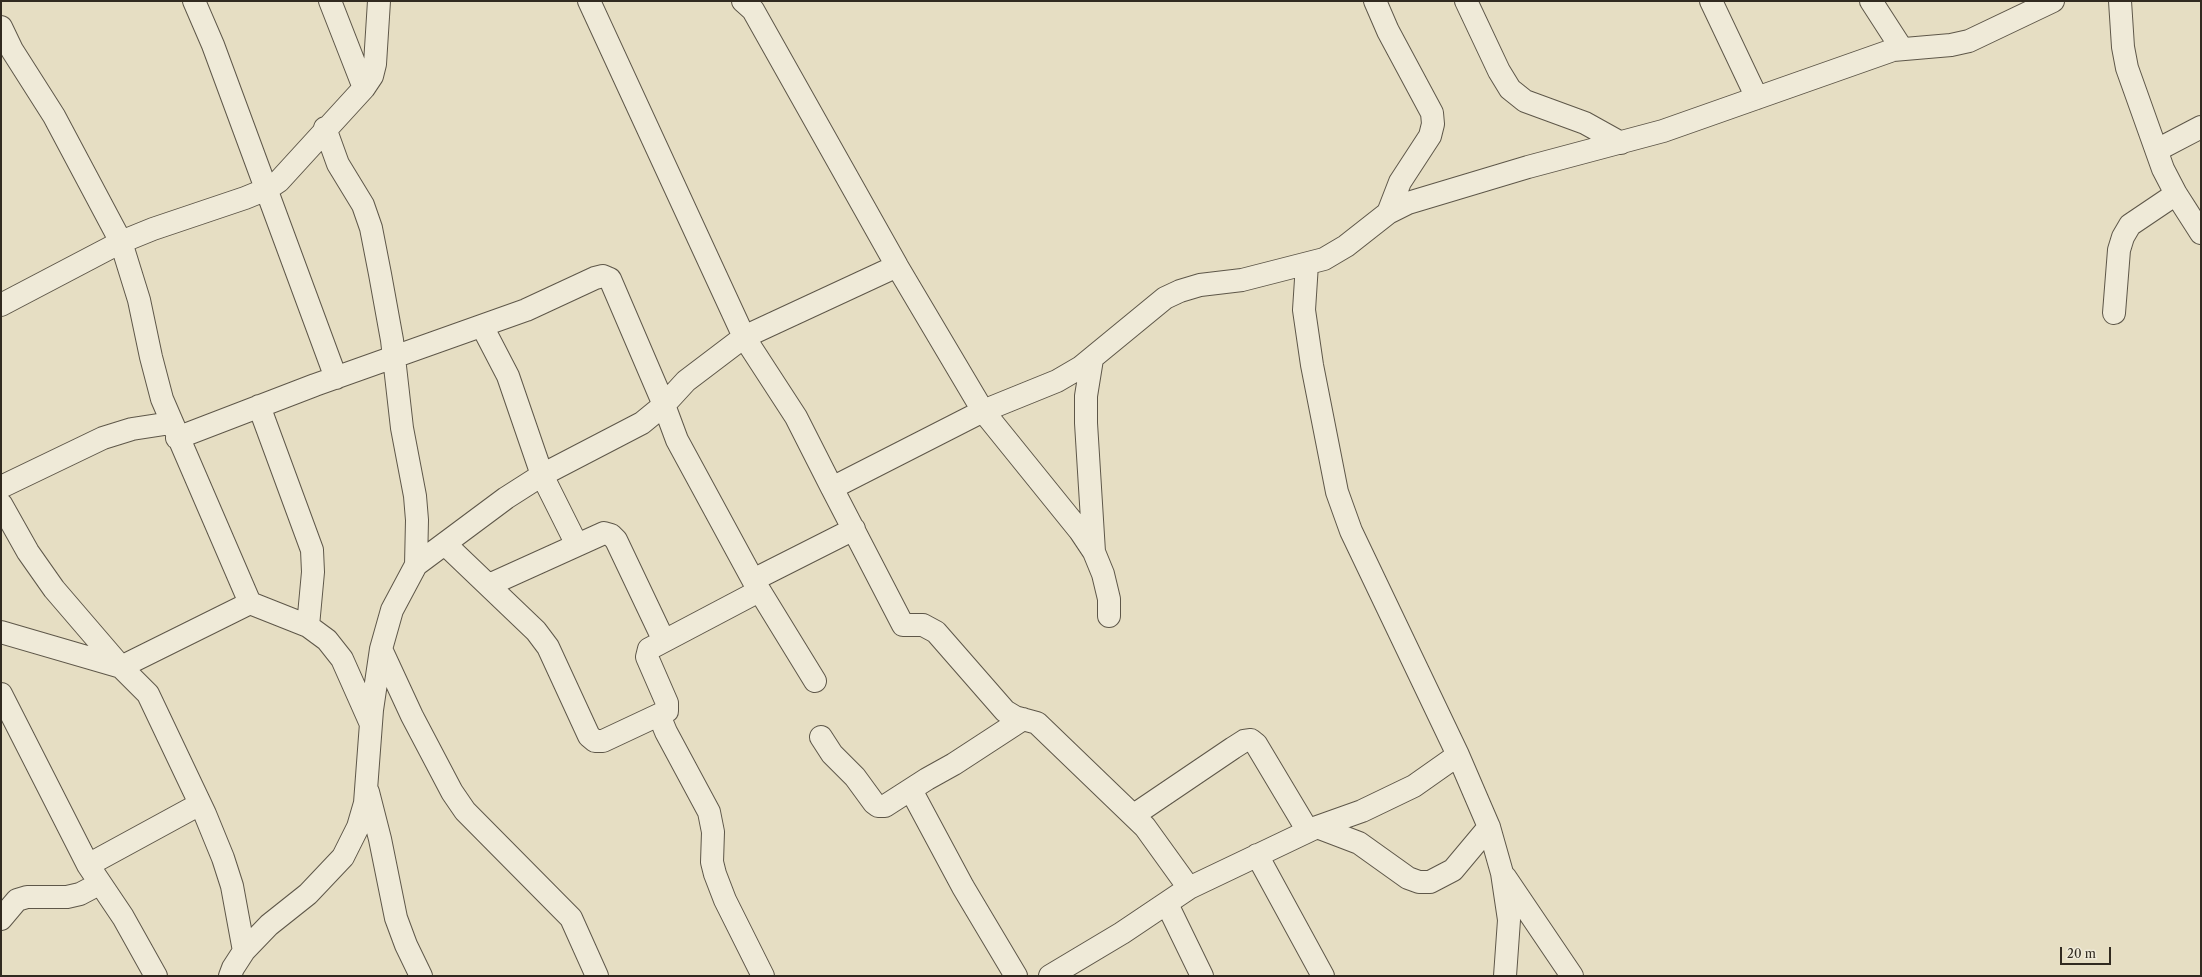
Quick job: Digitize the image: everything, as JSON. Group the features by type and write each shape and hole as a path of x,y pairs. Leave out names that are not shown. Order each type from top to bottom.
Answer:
{"street":[{"path":"194,1 213,45 336,378"},
{"path":"330,1 364,88"},
{"path":"1,305 122,242 152,229 267,189 279,181 364,88 372,76 375,64 379,1"},
{"path":"590,1 744,337 796,417 903,625 923,625 936,632 1005,711 1010,715 1037,723 1134,815 1145,827 1189,888"},
{"path":"743,1 752,10 897,266 983,411 1080,531 1094,552 1103,574 1109,599 1109,616"},
{"path":"1375,1 1388,31 1432,113 1433,118 1430,136 1400,182 1388,213"},
{"path":"1466,1 1499,71 1510,89 1525,101 1585,124 1621,143"},
{"path":"1711,1 1758,98"},
{"path":"1871,1 1902,49"},
{"path":"832,488 983,411 1057,381 1092,359 1165,298 1180,291 1200,285 1242,280 1324,259 1346,246 1388,213 1408,203 1528,167 1663,131 1902,49 1951,45 1969,41 2053,1"},
{"path":"2120,1 2123,47 2128,68 2156,150 2176,194 2201,233"},
{"path":"1,27 12,50 54,116 122,242 140,300 151,357 162,399 174,430 250,603 308,626 328,640 342,659 371,724"},
{"path":"2156,150 2201,127"},
{"path":"326,128 338,164 363,205 370,228 394,357 402,428 415,496 417,520 416,565"},
{"path":"2114,313 2119,250 2123,237 2130,225 2176,194"},
{"path":"1307,264 1306,318 1313,372 1337,492 1351,531 1458,755 1489,827 1502,872 1509,920 1505,976"},
{"path":"237,967 269,925 308,894 343,857 358,827 365,803 367,788 371,724 381,649 392,610 416,565 506,498 542,475 642,423 664,405 686,380 744,337 897,266"},
{"path":"1,487 103,438 132,429 174,430 259,406 526,310 595,278 603,276 610,279 664,405 677,440 756,585 815,681"},
{"path":"482,326 508,376 542,475 576,545"},
{"path":"1092,359 1086,396 1086,417 1094,552"},
{"path":"259,406 312,550 313,572 308,626"},
{"path":"1,504 28,552 54,589 121,667 148,694 200,804 223,858 232,886 237,967"},
{"path":"445,544 536,631 548,647 589,736 595,741 604,741 667,711 668,707 647,653 649,649 854,529"},
{"path":"489,585 604,533 611,535 616,540 664,641"},
{"path":"1,632 121,667 250,603"},
{"path":"381,649 412,716 452,792 465,811 571,918 597,976"},
{"path":"1,694 88,865 99,884 123,917 156,976"},
{"path":"659,715 666,732 709,812 713,832 712,862 715,874 725,900 763,976"},
{"path":"821,737 832,754 851,772 878,806 885,806 893,803 1023,718"},
{"path":"1134,815 1233,748 1244,741 1251,740 1256,744 1313,829 1359,843 1408,878 1419,882 1430,882 1453,870 1489,827"},
{"path":"1050,976 1122,933 1189,888 1313,829 1362,811 1414,786 1458,755"},
{"path":"367,788 379,832 396,918 406,945 421,976"},
{"path":"911,790 963,887 1016,976"},
{"path":"88,865 200,804"},
{"path":"1256,855 1323,976"},
{"path":"1502,872 1567,973"},
{"path":"1,919 17,900 27,897 67,897 80,894 99,884"},
{"path":"1167,904 1202,976"}]}
